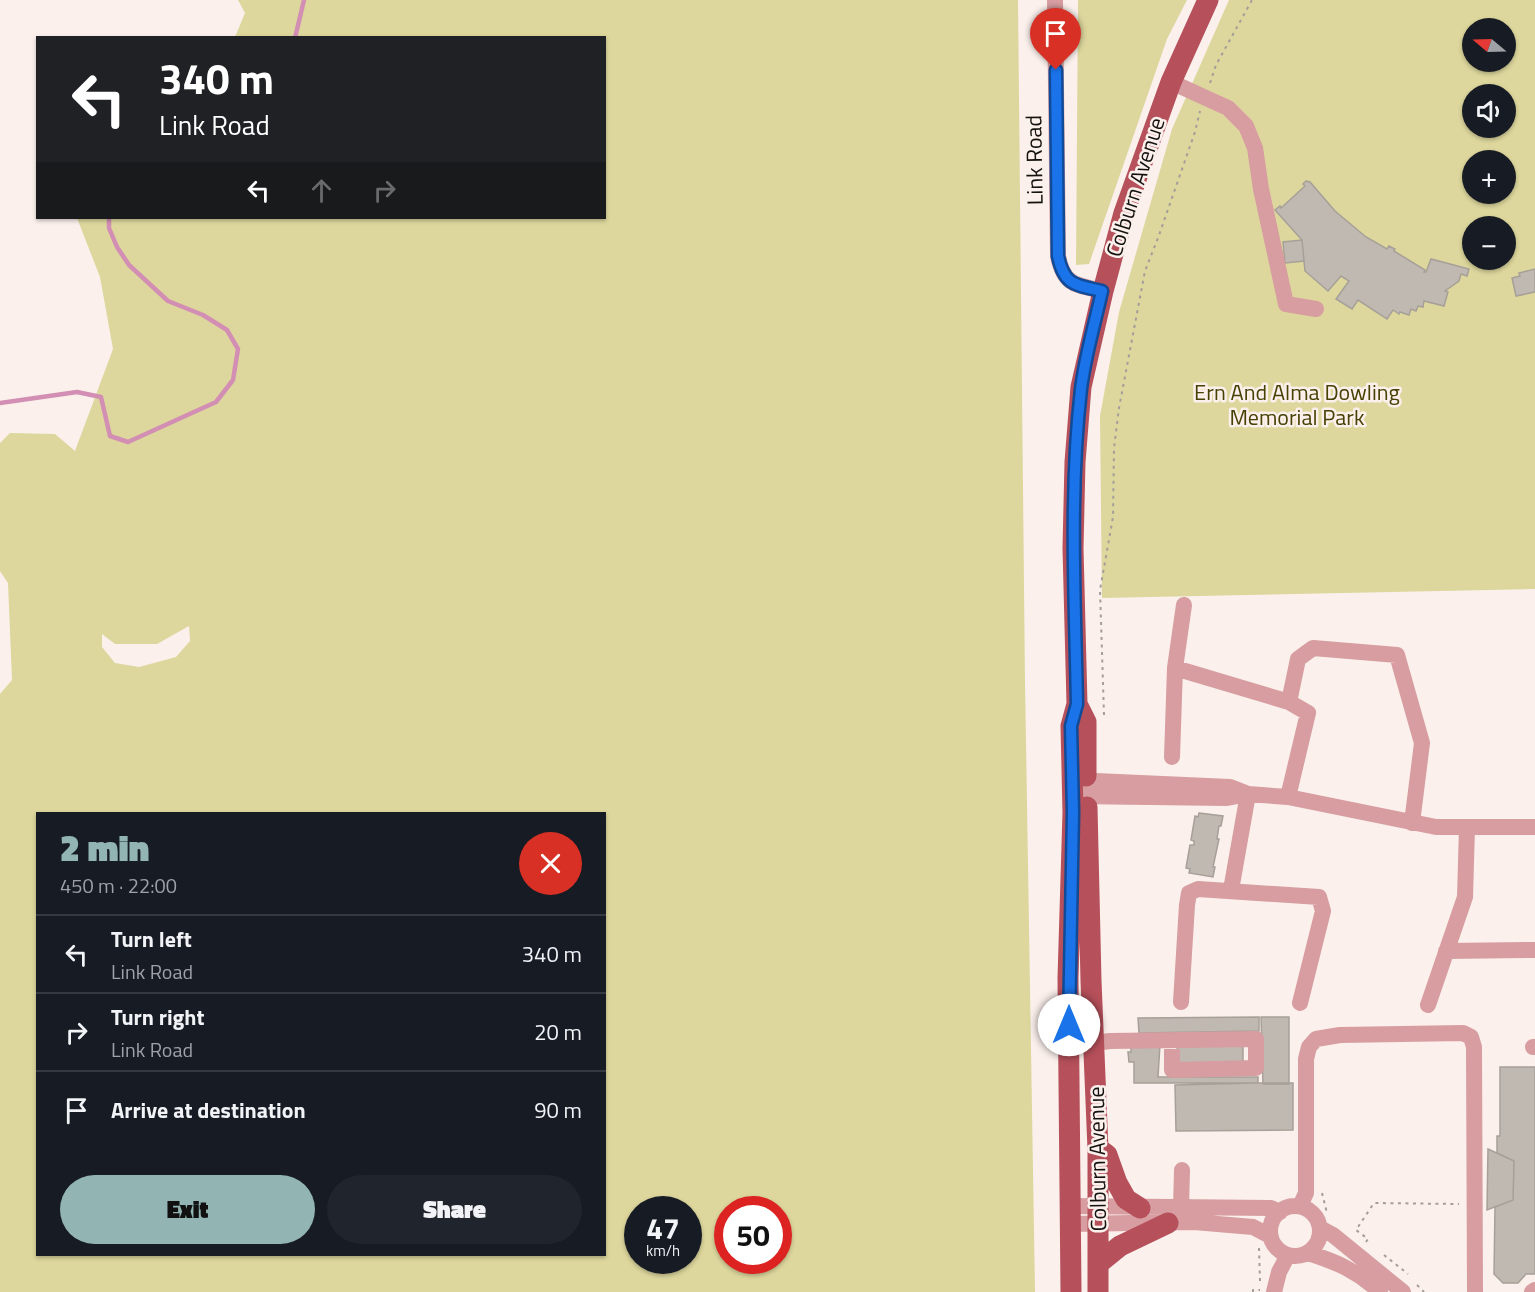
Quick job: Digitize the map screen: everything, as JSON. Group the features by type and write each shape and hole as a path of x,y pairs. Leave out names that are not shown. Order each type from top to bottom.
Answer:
{"main road":[{"name":"Colburn Avenue","path":"1098,1292 1098,1149 1094,1043 1080,788 1071,726 1077,704 1073,548 1081,387 1102,291 1124,213 1171,82 1208,0"},
{"name":"Colburn Avenue","path":"1071,1292 1068,978 1080,788"},
{"path":"1098,1149 1107,1155 1117,1183 1126,1199 1140,1208"},
{"path":"1099,1263 1120,1246 1175,1216"}],"street":[{"name":"Link Road","path":"1055,0 1058,256 1061,271 1070,281 1102,291"},
{"path":"1171,82 1228,108 1246,126 1255,148 1261,189 1286,304 1316,309"},
{"path":"1172,757 1175,668 1184,605"},
{"path":"1289,702 1298,659 1313,648 1397,655 1422,743 1412,823"},
{"path":"1175,668 1289,702 1308,713 1288,797"},
{"path":"1080,788 1211,792 1230,786 1248,794 1288,797 1436,827 1535,827"},
{"path":"1230,890 1248,794"},
{"path":"1428,1005 1465,897 1467,827"},
{"path":"1181,1002 1187,905 1189,893 1198,889 1319,897 1323,911 1300,1003"},
{"path":"1446,951 1535,950"},
{"path":"1300,1206 1306,1193 1306,1059 1310,1047 1317,1039 1327,1035 1463,1033 1471,1037 1474,1047 1475,1292"},
{"path":"1094,1043 1110,1041 1172,1040 1256,1039 1256,1068 1172,1070 1172,1040"},
{"path":"1175,1216 1182,1170"},
{"path":"1099,1215 1140,1208 1194,1222 1253,1227 1265,1242 1288,1256 1295,1257 1308,1253 1318,1242 1320,1228 1313,1214 1300,1206 1286,1208 1272,1222 1265,1242"},
{"path":"1070,1215 1175,1216 1271,1208 1280,1212"},
{"path":"1320,1228 1333,1235 1403,1292"},
{"path":"1308,1253 1340,1264 1356,1273 1380,1292"},
{"path":"1274,1292 1279,1272 1288,1256"}],"path":[{"path":"1104,722 1100,590 1113,517 1114,448 1119,408 1145,271 1195,132 1204,97 1216,65 1252,0"},
{"path":"1365,1244 1368,1239 1356,1230 1374,1203 1475,1204"},
{"path":"1253,1292 1253,1290 1260,1290 1265,1242"}],"green space":[{"path":"238,0 1018,0 1025,682 1035,1292 0,1292 0,694 12,680 8,583 0,571 0,443 10,433 55,434 75,451 113,349 100,277 77,219 606,219 606,36 235,36 245,13","holes":["189,626 190,641 176,657 139,667 115,663 102,647 102,634 115,644 157,644"]},
{"path":"1078,0 1187,0 1167,39 1089,264 1076,265"},
{"name":"Ern And Alma Dowling Memorial Park","path":"1229,0 1535,0 1535,589 1102,598 1100,416 1119,312 1172,129"}],"building":[{"path":"1306,181 1310,182 1335,211 1366,237 1387,249 1389,246 1395,249 1394,251 1425,270 1424,272 1431,259 1462,267 1462,270 1469,270 1467,276 1461,274 1459,281 1445,291 1448,292 1444,306 1424,301 1423,307 1418,306 1416,311 1411,309 1409,315 1400,312 1399,314 1393,310 1387,319 1358,300 1352,309 1336,299 1349,281 1341,276 1328,291 1305,271 1302,240 1275,210 1280,206 1281,208 1305,186 1303,184"},
{"path":"1302,240 1304,261 1285,263 1283,242"},
{"path":"1535,269 1535,292 1516,296 1512,278 1520,276 1519,273"},
{"path":"1199,813 1223,816 1221,826 1219,826 1213,877 1189,873 1190,869 1186,868 1190,845 1194,845 1194,841 1191,840 1195,816 1198,817"},
{"path":"1259,1017 1259,1031 1139,1033 1138,1018"},
{"path":"1261,1017 1289,1017 1289,1084 1263,1084"},
{"path":"1160,1044 1158,1077 1258,1077 1258,1083 1134,1083 1134,1062 1129,1062 1128,1052 1131,1052 1131,1046"},
{"path":"1243,1044 1243,1063 1178,1064 1177,1045"},
{"path":"1500,1067 1535,1067 1535,1274 1526,1274 1518,1283 1503,1283 1494,1274 1495,1207 1513,1200 1514,1161 1497,1153 1497,1136 1500,1136"},
{"path":"1293,1083 1293,1130 1176,1131 1175,1085"},
{"path":"1488,1149 1514,1161 1513,1200 1487,1210"}],"waterway":[{"path":"295,36 304,0"},
{"path":"0,403 77,392 101,397 110,436 128,442 216,402 233,380 238,349 227,330 203,315 168,301 129,265 117,247 109,228 109,219"}],"route":[{"path":"1056,70 1058,256 1061,271 1070,281 1102,291 1081,387 1076,462 1073,548 1077,704 1071,726 1073,812 1068,978 1069,1025"}]}
